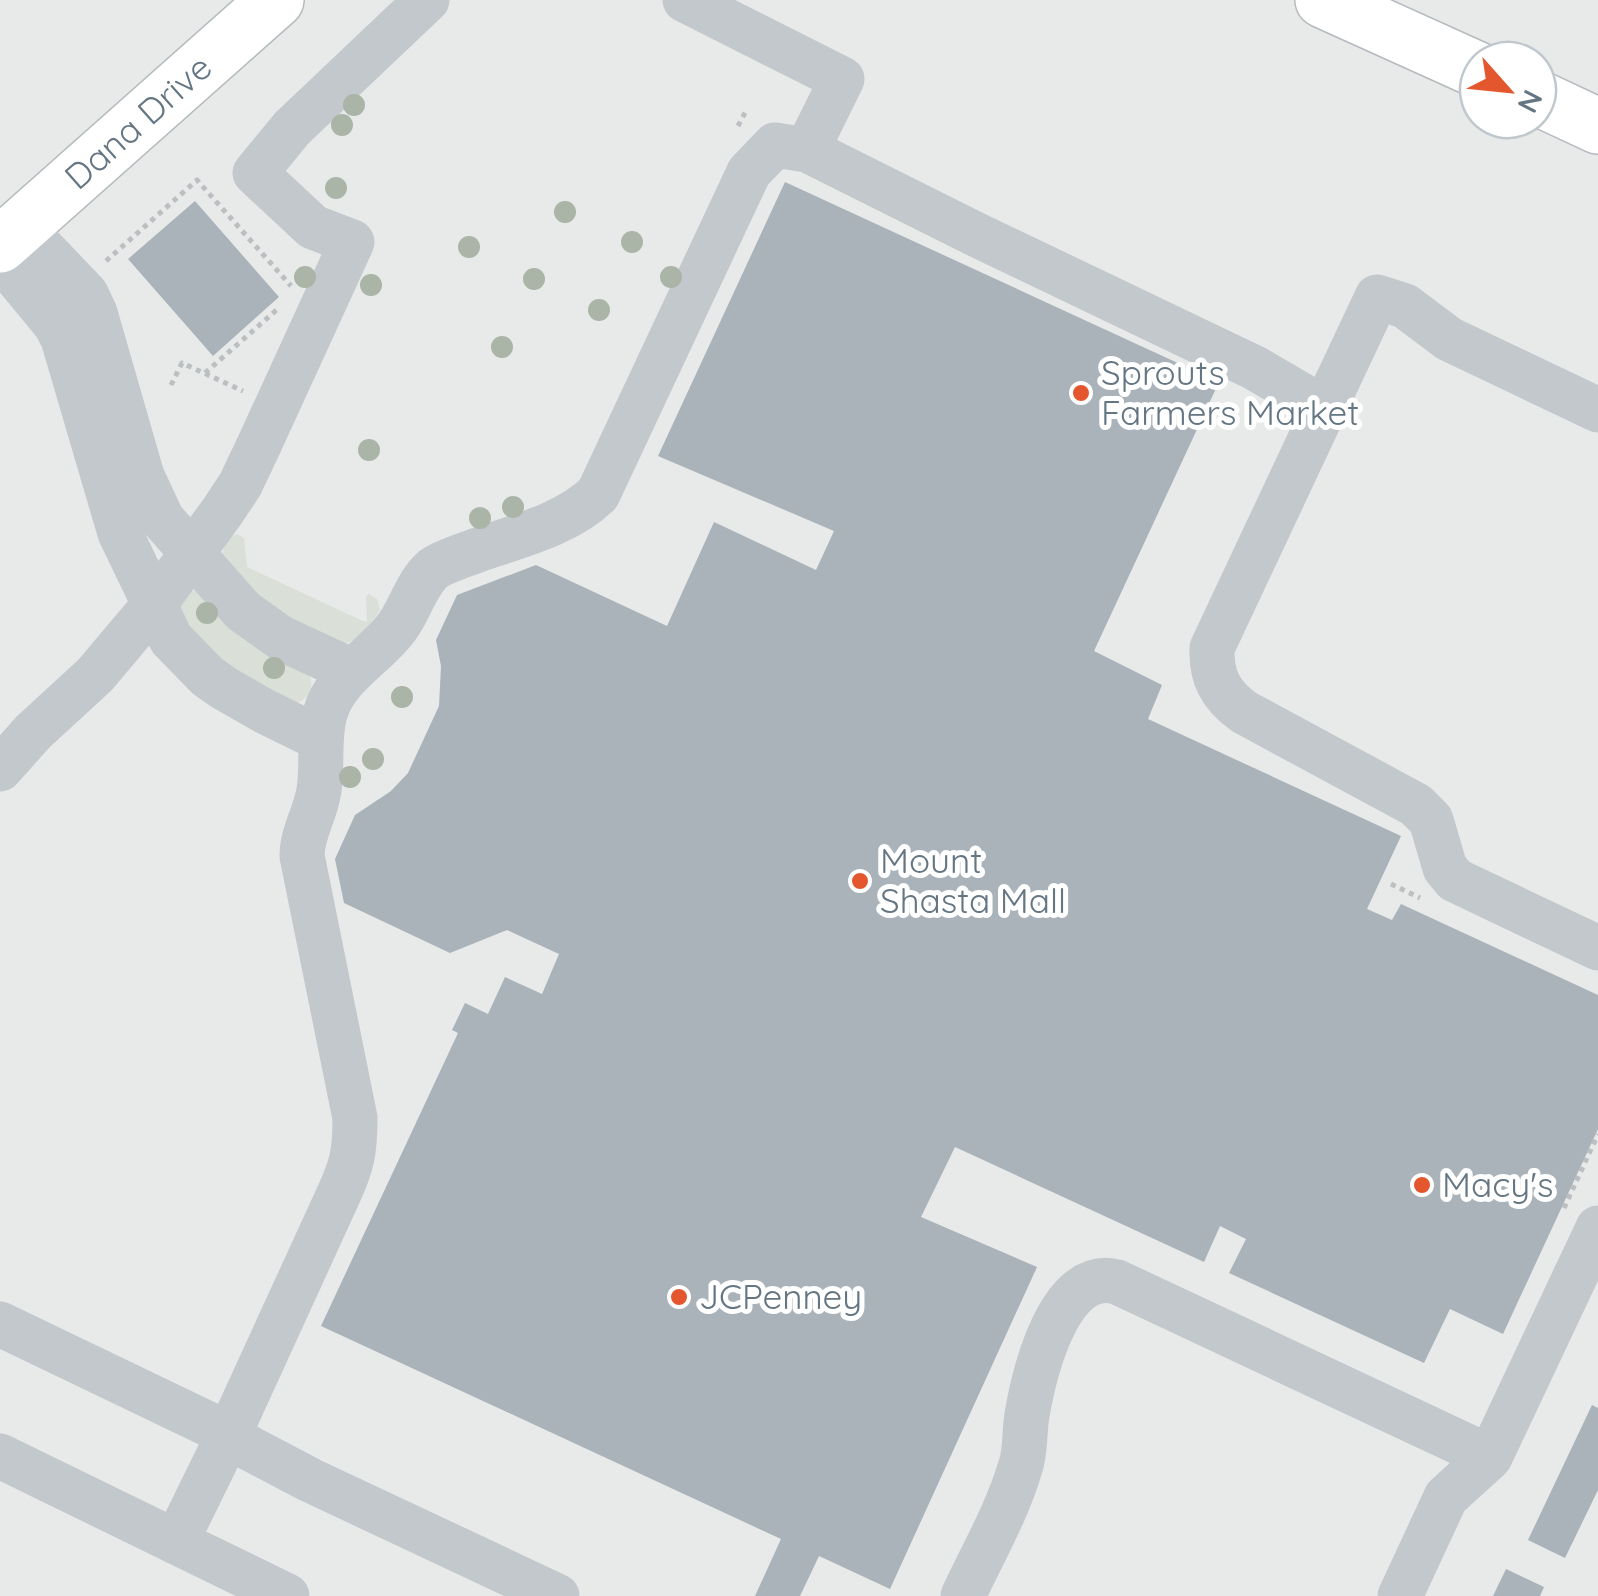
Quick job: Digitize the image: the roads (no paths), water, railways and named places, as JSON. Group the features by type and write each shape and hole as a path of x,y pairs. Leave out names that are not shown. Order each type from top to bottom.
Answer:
{"main road":[{"name":"Dana Drive","path":"7,243 244,21 276,0"},
{"path":"1323,0 1458,61"},
{"path":"1558,107 1598,126"}],"street":[{"path":"0,769 16,724 95,675 154,605 240,485 352,242 313,227 255,173 292,128 427,0"},
{"path":"685,0 842,79 807,150"},
{"path":"176,1542 352,1165 355,1118 302,861 303,838 319,790 321,738 330,702 352,672 397,627 412,597 433,569 544,526 598,494 748,172 775,145 807,150 1255,368 1325,409"},
{"path":"7,243 86,294 95,313 142,476 162,520 264,628 352,672"},
{"path":"7,243 64,339 109,502 133,564 171,639 206,676 264,711 321,738"},
{"path":"1598,410 1449,339 1406,306 1377,297 1212,648 1214,677 1228,700 1416,804 1431,820 1445,868 1455,880 1598,948"},
{"path":"1400,1596 1446,1497 1490,1458 1598,1228"},
{"path":"963,1596 1022,1466 1036,1366 1070,1297 1105,1279 1490,1458"},
{"path":"0,1324 229,1434 310,1480 557,1596"},
{"path":"0,1456 286,1596"}],"place":[{"name":"Sprouts Farmers Market","path":"1081,393"},
{"name":"Mount Shasta Mall","path":"860,881"},
{"name":"Macy's","path":"1422,1185"},
{"name":"JCPenney","path":"679,1297"}]}
